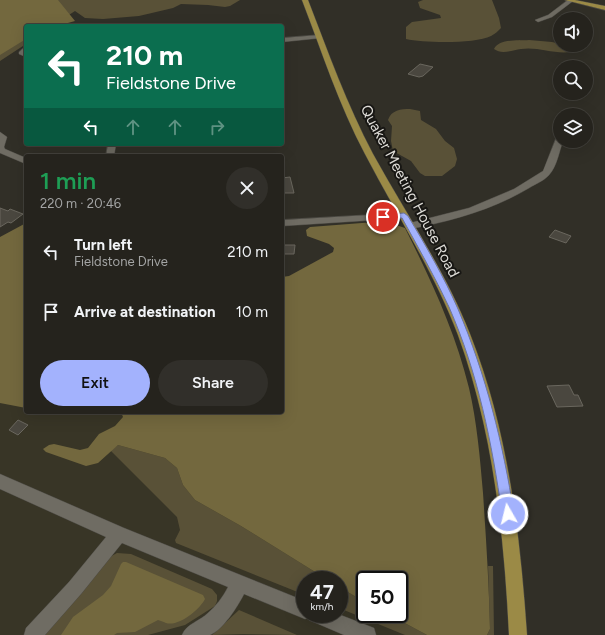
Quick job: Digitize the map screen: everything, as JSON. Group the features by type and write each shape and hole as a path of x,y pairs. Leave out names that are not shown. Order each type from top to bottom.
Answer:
{"main road":[{"name":"Quaker Meeting House Road","path":"305,0 354,123 428,257 453,308 474,361 485,396 500,464 508,514 515,578 518,635"},
{"path":"569,0 605,8"}],"street":[{"path":"538,20 550,16 558,11 560,6 569,0"},
{"path":"284,40 319,37"},
{"path":"0,134 3,136 1,149 24,161"},
{"path":"284,223 407,221 449,218 492,205 514,194 548,170 556,148"},
{"path":"1,482 119,534 296,606"},
{"path":"33,635 75,588 119,534"},
{"path":"191,635 210,624 220,616 232,599 240,583"},
{"path":"337,623 367,635"}],"shaded area":[{"path":"0,0 240,0 230,6 225,7 181,4 173,8 139,16 103,19 85,18 75,11 55,24 24,24 24,45 0,61"},
{"path":"0,0 58,0 75,21 64,24 24,24 24,40 0,55"},
{"path":"423,0 492,0 501,28 491,36 483,39 462,42 437,42 406,39 406,27 412,22 441,18 440,15 420,8 418,2"},
{"path":"515,40 553,42 553,51 528,48 500,52 494,49 500,43"},
{"path":"410,109 420,111 421,120 436,129 445,141 454,148 457,159 455,166 442,176 425,176 420,173 411,161 393,151 391,141 392,126 388,120 389,117 394,112"},
{"path":"375,222 387,222 405,228 442,306 457,346 469,388 478,440 482,480 490,612 490,629 487,635 427,635 405,623 408,623 408,571 356,571 356,597 348,592 348,571 314,571 241,526 195,500 183,485 177,468 165,458 118,445 98,463 86,466 46,452 43,449 54,444 80,450 88,448 99,434 115,426 123,417 122,414 284,414 284,277 289,276 333,252 334,248 329,244 307,236 306,230 310,227"},
{"path":"24,224 24,408 0,403 0,237"},
{"path":"0,274 24,285 24,414 284,414 470,635 0,635"},
{"path":"118,445 165,458 177,468 183,485 195,500 241,526 314,571 296,571 296,591 176,543 175,540 180,530 177,517 110,450"},
{"path":"117,553 131,554 212,589 217,595 215,606 185,625 148,635 41,635 108,558"},
{"path":"123,562 203,595 205,599 199,608 194,612 183,620 171,624 158,620 135,632 117,633 114,635 61,635 73,617 103,595 111,586"},
{"path":"488,566 493,566 494,635 487,635 490,629"},
{"path":"348,592 356,597 356,615 348,612"},
{"path":"239,610 297,635 212,635"},
{"path":"376,623 405,623 427,635 405,635"}],"building":[{"path":"420,64 433,67 423,76 419,77 408,74"},
{"path":"290,177 294,193 284,193 284,178"},
{"path":"0,208 8,211 10,209 23,214 11,223 8,222 0,227"},
{"path":"555,230 571,236 566,243 549,237"},
{"path":"284,245 295,245 294,254 284,254"},
{"path":"569,385 574,395 578,395 583,406 557,407 547,386"},
{"path":"18,420 28,425 18,435 9,430"}],"route":[{"path":"383,217 404,216 443,286 464,334 485,396 493,428 508,514"}]}
